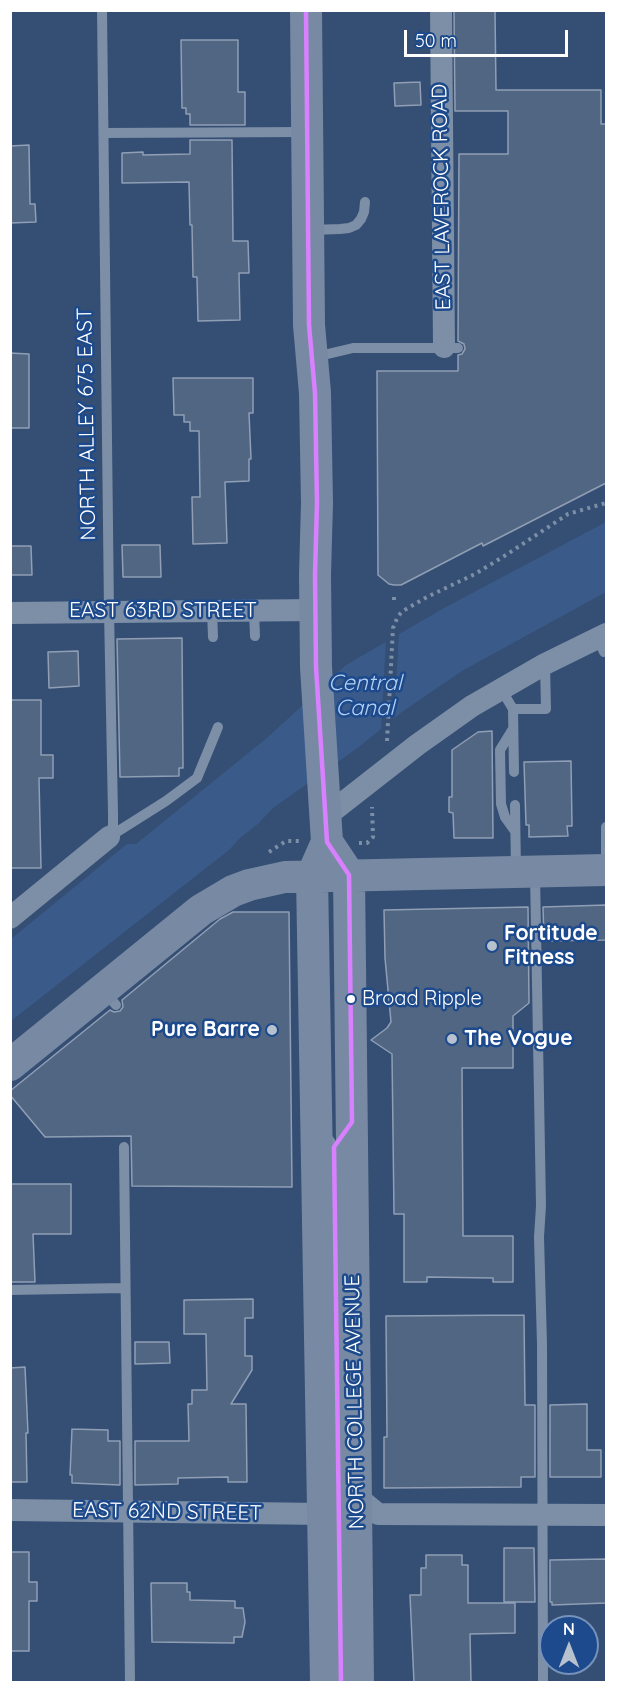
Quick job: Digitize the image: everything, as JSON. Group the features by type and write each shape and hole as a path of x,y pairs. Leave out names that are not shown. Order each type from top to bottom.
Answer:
{"main road":[{"name":"NORTH COLLEGE AVENUE","path":"306,10 309,325 315,393 317,503 316,667 325,819 312,876 325,1134 326,1683"},
{"path":"325,819 349,875"},
{"path":"10,1065 109,997 201,910 225,895 263,881 312,876 606,870"},
{"name":"NORTH COLLEGE AVENUE","path":"349,875 352,1122 363,1514 358,1683"}],"street":[{"name":"EAST LAVEROCK ROAD","path":"441,10 451,348"},
{"name":"EAST 63RD STREET","path":"10,613 315,610"},
{"path":"325,819 417,745 472,706 545,664 603,641"},
{"path":"10,918 109,837"},
{"name":"EAST 62ND STREET","path":"10,1510 324,1514"},
{"path":"363,1514 606,1515"}],"lane":[{"name":"NORTH ALLEY 675 EAST","path":"102,10 113,814 109,837"},
{"path":"104,133 307,132"},
{"path":"308,230 340,229 356,225 362,219 364,202"},
{"path":"311,358 353,348 451,348"},
{"path":"212,611 213,637"},
{"path":"254,611 255,636"},
{"path":"513,709 546,709 545,664"},
{"path":"501,688 513,709 514,772"},
{"path":"109,837 166,801 197,778 218,727"},
{"path":"513,729 500,750 501,804 505,817 515,831"},
{"path":"515,805 515,831 525,871 541,1206 539,1237 542,1344 543,1683"},
{"path":"606,827 606,870"},
{"path":"325,1134 352,1122"},
{"name":"NORTH COLLEGE AVENUE","path":"325,1134 341,1683"},
{"path":"124,1147 130,1683"},
{"path":"10,1290 124,1288"}],"path":[{"path":"388,736 393,628 398,616 427,597 475,574 568,514 606,503"},
{"path":"394,594 394,600"},
{"path":"367,843 374,837 372,804"}],"water":[{"name":"Central Canal","path":"606,522 606,592 462,671 402,712 359,747 273,808 229,850 11,1021 11,939 127,844 136,844 268,737 346,665 444,608"}],"pier":[{"path":"399,630 394,722 381,733 386,638"}],"building":[{"path":"454,10 495,10 496,90 601,90 601,124 606,124 606,483 483,546 482,543 401,585 394,585 389,584 378,575 377,371 458,371 458,355 462,354 465,349 464,344 458,341 459,154 508,154 508,111 455,111"},
{"path":"181,40 238,40 238,92 245,92 245,125 190,125 190,114 186,114 186,108 182,108"},
{"path":"420,82 421,105 395,106 394,83"},
{"path":"190,140 232,140 233,241 248,241 249,273 239,273 240,320 198,321 197,277 193,277 189,182 122,183 122,153 190,154"},
{"path":"29,145 30,204 35,204 36,222 10,223 10,146"},
{"path":"10,353 29,354 29,428 10,428"},
{"path":"173,378 253,378 253,413 249,413 251,459 249,459 249,481 225,482 227,543 193,544 192,497 200,497 199,431 190,431 190,422 184,422 184,415 174,415"},
{"path":"122,545 160,545 161,577 123,577"},
{"path":"10,546 31,546 32,575 10,575"},
{"path":"182,638 183,768 179,768 179,776 120,777 117,639"},
{"path":"78,651 79,686 49,688 48,652"},
{"path":"10,700 41,700 41,755 53,755 53,778 39,778 41,868 10,868"},
{"path":"492,731 493,838 454,838 453,813 449,812 449,797 452,797 452,750 478,732"},
{"path":"571,761 572,826 567,826 568,836 529,837 529,825 526,825 524,762"},
{"path":"606,905 606,940 544,941 543,907"},
{"path":"528,907 529,1003 513,1016 513,1068 462,1068 463,1236 513,1236 513,1282 493,1282 493,1278 427,1277 427,1282 404,1282 404,1214 394,1214 392,1054 371,1040 391,1022 385,958 384,910"},
{"path":"233,912 289,912 292,1187 132,1186 131,1136 45,1137 10,1095 10,1091 110,1010 120,1011 123,1007 122,1000 220,919"},
{"path":"10,1184 71,1184 71,1234 33,1234 35,1282 10,1282"},
{"path":"253,1299 253,1318 245,1318 245,1356 252,1356 252,1370 231,1404 246,1404 247,1482 228,1482 228,1477 178,1478 178,1484 135,1485 135,1441 189,1441 188,1404 192,1404 192,1390 207,1390 206,1334 184,1334 184,1300"},
{"path":"524,1315 525,1405 535,1405 535,1477 521,1477 521,1487 384,1488 384,1437 387,1437 386,1316"},
{"path":"135,1342 169,1342 170,1363 135,1364"},
{"path":"25,1367 28,1433 26,1433 27,1482 10,1482 10,1368"},
{"path":"587,1404 587,1450 601,1450 601,1477 550,1477 550,1405"},
{"path":"72,1429 108,1430 108,1441 120,1441 120,1485 72,1483 72,1475 70,1475"},
{"path":"504,1548 534,1548 535,1602 504,1602"},
{"path":"10,1552 29,1552 29,1582 37,1582 37,1601 29,1601 29,1651 10,1651"},
{"path":"426,1555 462,1555 462,1565 468,1565 468,1603 515,1603 515,1633 470,1634 471,1683 414,1683 410,1595 421,1595 421,1568 426,1568"},
{"path":"606,1559 606,1603 552,1605 550,1602 550,1560"},
{"path":"151,1583 187,1583 190,1600 235,1601 235,1608 243,1608 245,1622 242,1637 234,1637 234,1643 152,1642"}],"transit line":[{"path":"306,10 309,325 315,393 317,503 316,667 327,842 349,875 352,1122 334,1147 341,1682"}],"place":[{"name":"Fortitude Fitness","path":"492,946"},
{"name":"Broad Ripple","path":"351,999"},
{"name":"Pure Barre","path":"272,1030"},
{"name":"The Vogue","path":"452,1039"}]}
